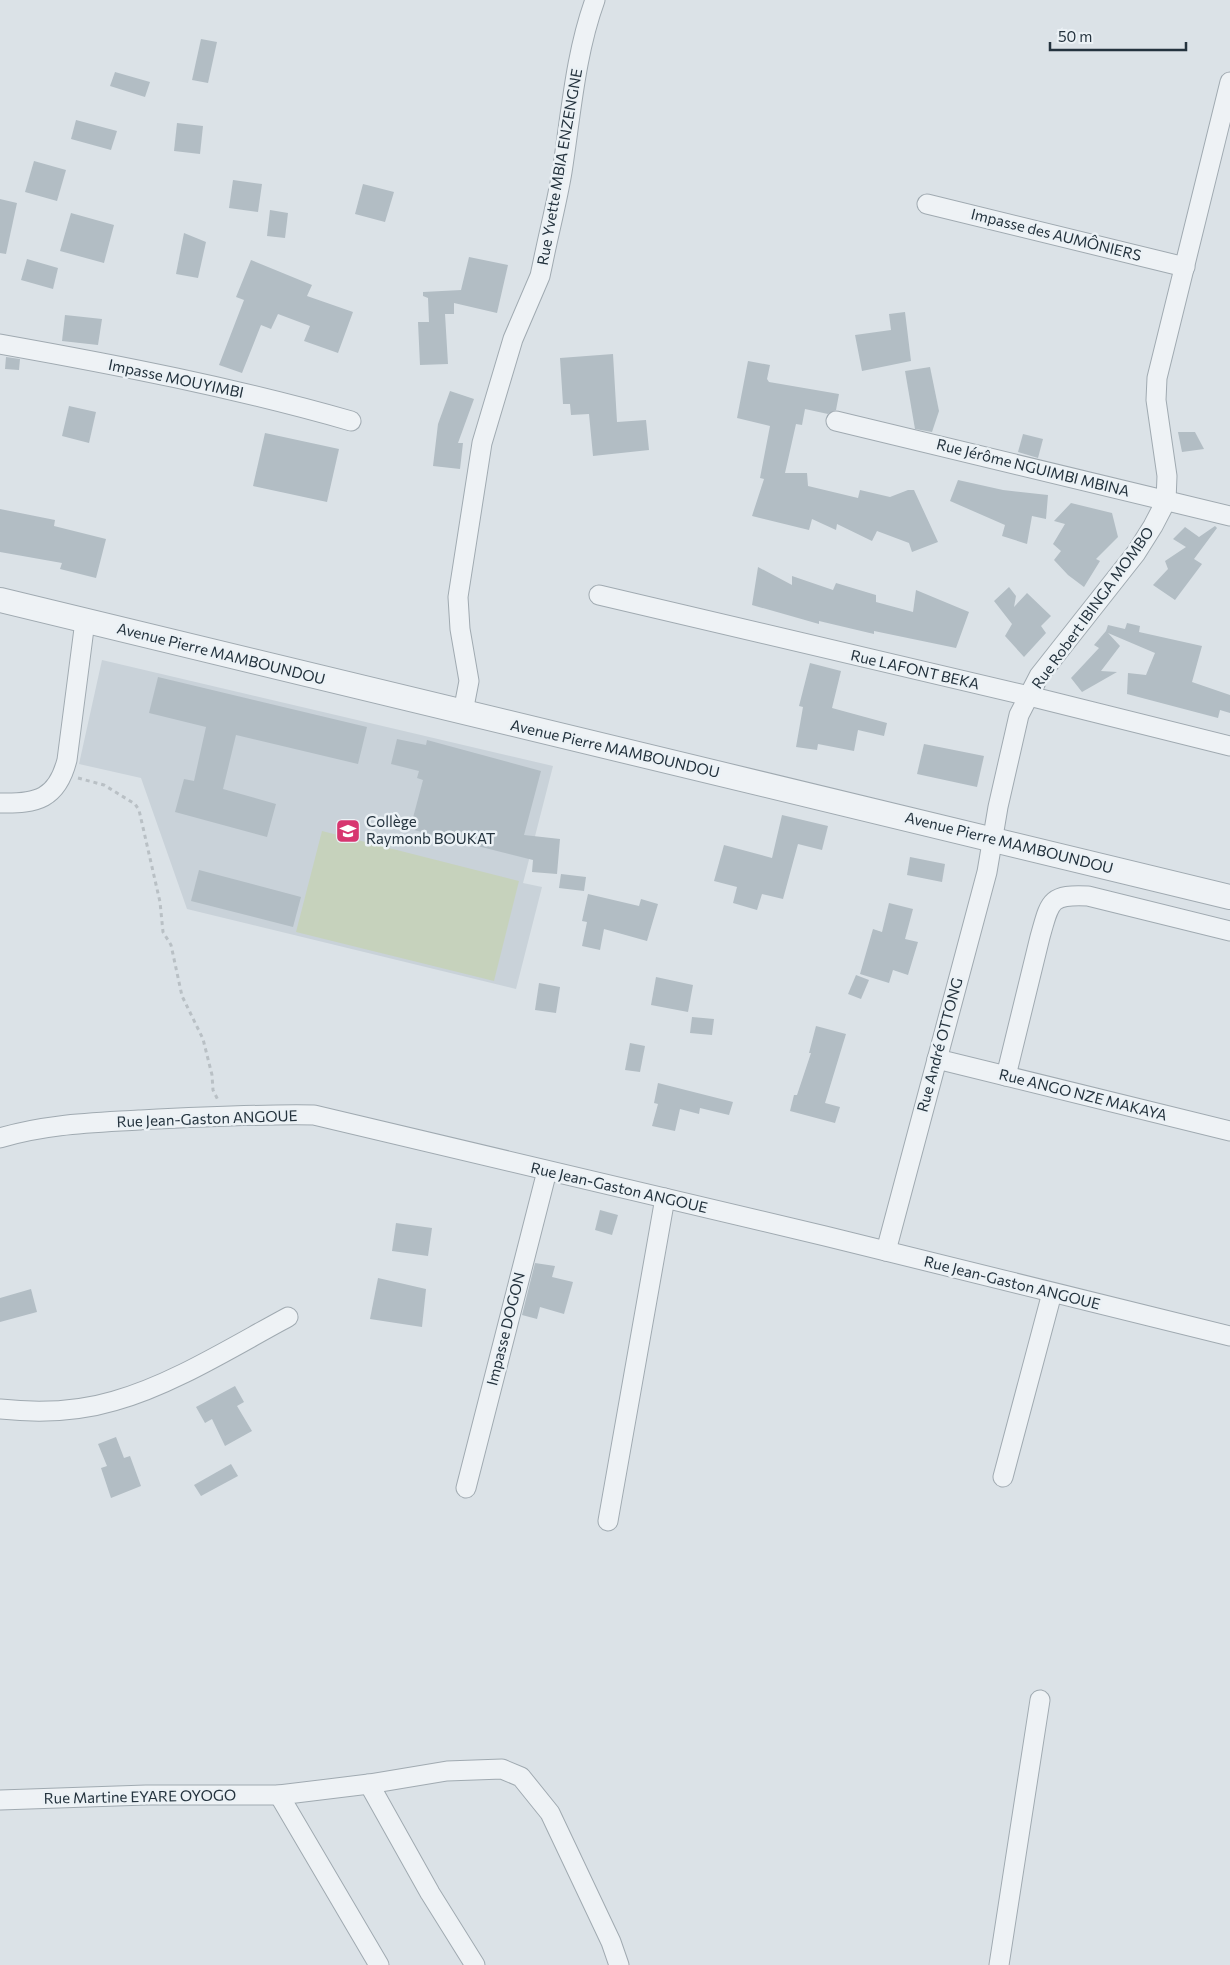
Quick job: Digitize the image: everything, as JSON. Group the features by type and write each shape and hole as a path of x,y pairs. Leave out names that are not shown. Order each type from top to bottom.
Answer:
{"street":[{"name":"Rue Yvette MBIA ENZENGNE","path":"463,712 469,681 460,629 458,596 482,443 513,339 540,276 562,175 585,34 595,0"},
{"name":"Rue Robert IBINGA MOMBO","path":"993,840 998,807 1019,715 1039,676 1136,553 1166,500 1167,476 1156,400 1157,378 1230,82"},
{"name":"Impasse des AUMÔNIERS","path":"928,204 1185,267"},
{"name":"Impasse MOUYIMBI","path":"0,344 84,359 266,398 351,421"},
{"name":"Rue Jérôme NGUIMBI MBINA","path":"836,420 1230,516"},
{"name":"Rue LAFONT BEKA","path":"599,595 1029,696 1230,746"},
{"name":"Avenue Pierre MAMBOUNDOU","path":"0,600 1230,897"},
{"path":"0,804 25,804 49,794 63,776 68,760 85,621"},
{"name":"Rue André OTTONG","path":"886,1251 987,872 993,840"},
{"path":"1006,1076 1040,937 1052,902 1066,895 1088,896 1230,931"},
{"name":"Rue ANGO NZE MAKAYA","path":"937,1059 1230,1131"},
{"name":"Rue Jean-Gaston ANGOUE","path":"0,1138 46,1127 264,1114 314,1115 886,1251 1052,1294 1230,1336"},
{"name":"Impasse DOGON","path":"466,1488 547,1171"},
{"path":"608,1521 665,1198"},
{"path":"1004,1477 1052,1294"},
{"path":"0,1409 33,1412 112,1402 158,1386 288,1317"},
{"path":"999,1965 1040,1700"},
{"name":"Rue Martine EYARE OYOGO","path":"0,1800 146,1795 279,1795 369,1784 447,1771 502,1769 521,1777 550,1813 611,1942 619,1965"},
{"path":"369,1784 430,1893 475,1965"},
{"path":"279,1795 379,1965"}],"path":[{"path":"63,776 104,784 135,804 139,810 160,902 163,932 171,945 182,996 203,1039 212,1075 213,1090 227,1116"}],"shaded area":[{"name":"Collège Raymonb BOUKAT","path":"102,660 553,766 523,883 542,887 516,989 187,909 141,778 79,764"}],"green space":[{"path":"322,831 519,881 494,981 296,932"}],"building":[{"path":"201,39 217,42 208,83 192,80"},
{"path":"115,72 150,82 145,97 110,86"},
{"path":"76,120 117,131 111,150 71,139"},
{"path":"177,123 203,126 200,154 174,151"},
{"path":"34,161 66,170 57,201 25,192"},
{"path":"233,180 262,184 258,212 229,208"},
{"path":"363,184 394,192 385,222 355,214"},
{"path":"0,199 17,203 6,254 0,253"},
{"path":"270,210 288,213 285,238 267,236"},
{"path":"71,213 114,225 104,263 60,251"},
{"path":"184,233 206,242 198,278 176,274"},
{"path":"469,257 508,265 497,313 454,303 454,314 445,314 448,364 420,365 418,322 429,322 428,298 423,296 423,292 461,290"},
{"path":"27,259 58,268 53,289 21,280"},
{"path":"251,260 312,285 307,296 353,312 338,353 304,341 310,326 278,314 271,329 261,325 242,373 219,365 244,300 236,297"},
{"path":"905,312 911,361 862,371 855,335 891,330 889,314"},
{"path":"65,315 102,319 98,345 62,341"},
{"path":"613,354 617,422 646,420 649,450 593,456 589,414 571,415 570,404 563,404 560,358"},
{"path":"6,357 20,359 19,370 5,369"},
{"path":"748,361 770,365 767,379 769,382 839,394 836,410 828,414 805,409 802,425 796,424 785,473 807,473 808,486 858,498 860,490 890,497 908,490 914,490 938,542 912,552 909,543 877,531 872,541 837,524 836,530 812,519 809,530 752,516 764,479 760,478 770,426 737,418"},
{"path":"930,367 939,411 932,432 915,429 905,371"},
{"path":"450,391 474,399 458,443 463,443 460,469 433,466 438,424"},
{"path":"69,406 96,412 89,443 62,436"},
{"path":"1178,432 1195,432 1204,449 1182,452"},
{"path":"265,433 339,449 327,502 253,486"},
{"path":"1023,434 1043,439 1038,458 1018,452"},
{"path":"958,480 1003,490 1048,495 1046,519 1032,516 1027,544 1002,536 1005,525 950,501"},
{"path":"1071,503 1112,513 1118,537 1096,559 1100,561 1084,587 1068,575 1054,560 1061,551 1053,544 1065,524 1054,521"},
{"path":"0,509 55,520 54,526 106,539 96,578 60,569 62,563 0,552"},
{"path":"1215,526 1217,528 1194,559 1202,564 1175,600 1153,585 1168,569 1165,561 1186,547 1173,539 1185,527 1199,537"},
{"path":"758,567 792,585 792,576 833,590 836,583 876,595 876,602 913,612 916,590 969,612 956,648 874,631 874,634 819,621 819,624 752,605"},
{"path":"1009,587 1016,596 1014,607 1027,593 1051,616 1041,626 1046,633 1024,657 1005,636 1012,624 994,601"},
{"path":"1127,623 1140,626 1139,632 1202,646 1192,682 1230,695 1230,713 1220,710 1218,718 1127,694 1128,673 1146,675 1155,653 1108,633 1120,646 1101,671 1117,672 1082,692 1071,678 1099,648 1094,645 1106,631 1108,625 1125,629"},
{"path":"810,663 841,671 832,708 887,723 884,736 858,730 854,751 818,744 817,750 796,747 803,707 799,706"},
{"path":"158,677 367,727 358,764 236,735 223,789 276,804 267,837 175,812 184,779 194,781 206,727 149,713"},
{"path":"397,739 426,745 427,740 541,771 524,835 560,839 557,874 532,872 533,860 410,829 423,780 417,778 419,771 391,764"},
{"path":"924,744 984,756 977,787 917,774"},
{"path":"782,815 828,826 822,850 798,844 783,899 762,894 757,910 733,903 737,887 714,881 724,845 772,858"},
{"path":"910,857 945,864 942,882 907,875"},
{"path":"199,870 301,897 293,927 191,901"},
{"path":"561,874 586,877 584,891 559,888"},
{"path":"588,894 639,906 641,899 658,904 647,941 604,929 600,950 582,946 587,922 582,921"},
{"path":"889,903 913,909 905,939 918,942 908,975 893,970 889,983 860,974 873,929 882,932"},
{"path":"856,975 869,980 861,999 848,994"},
{"path":"656,977 693,985 688,1012 651,1005"},
{"path":"539,983 560,987 556,1013 535,1010"},
{"path":"692,1017 714,1019 712,1035 690,1033"},
{"path":"816,1026 846,1034 825,1103 840,1107 835,1123 790,1111 794,1095 797,1095 811,1053 809,1053"},
{"path":"630,1043 645,1046 640,1072 625,1070"},
{"path":"658,1083 733,1102 729,1115 700,1108 699,1114 680,1109 675,1131 652,1126 658,1104 654,1103"},
{"path":"600,1210 618,1215 612,1235 595,1230"},
{"path":"396,1223 432,1228 428,1256 392,1251"},
{"path":"535,1263 555,1266 552,1277 573,1282 564,1314 540,1307 537,1319 522,1315"},
{"path":"378,1278 426,1289 422,1327 370,1319"},
{"path":"31,1289 37,1312 0,1322 0,1298"},
{"path":"235,1386 244,1402 237,1406 252,1431 225,1446 212,1419 205,1423 196,1407"},
{"path":"116,1437 124,1458 130,1456 141,1486 111,1498 101,1468 107,1466 98,1444"},
{"path":"231,1464 238,1476 201,1496 194,1485"}],"place":[{"name":"Collège Raymonb BOUKAT","path":"348,831"}]}
